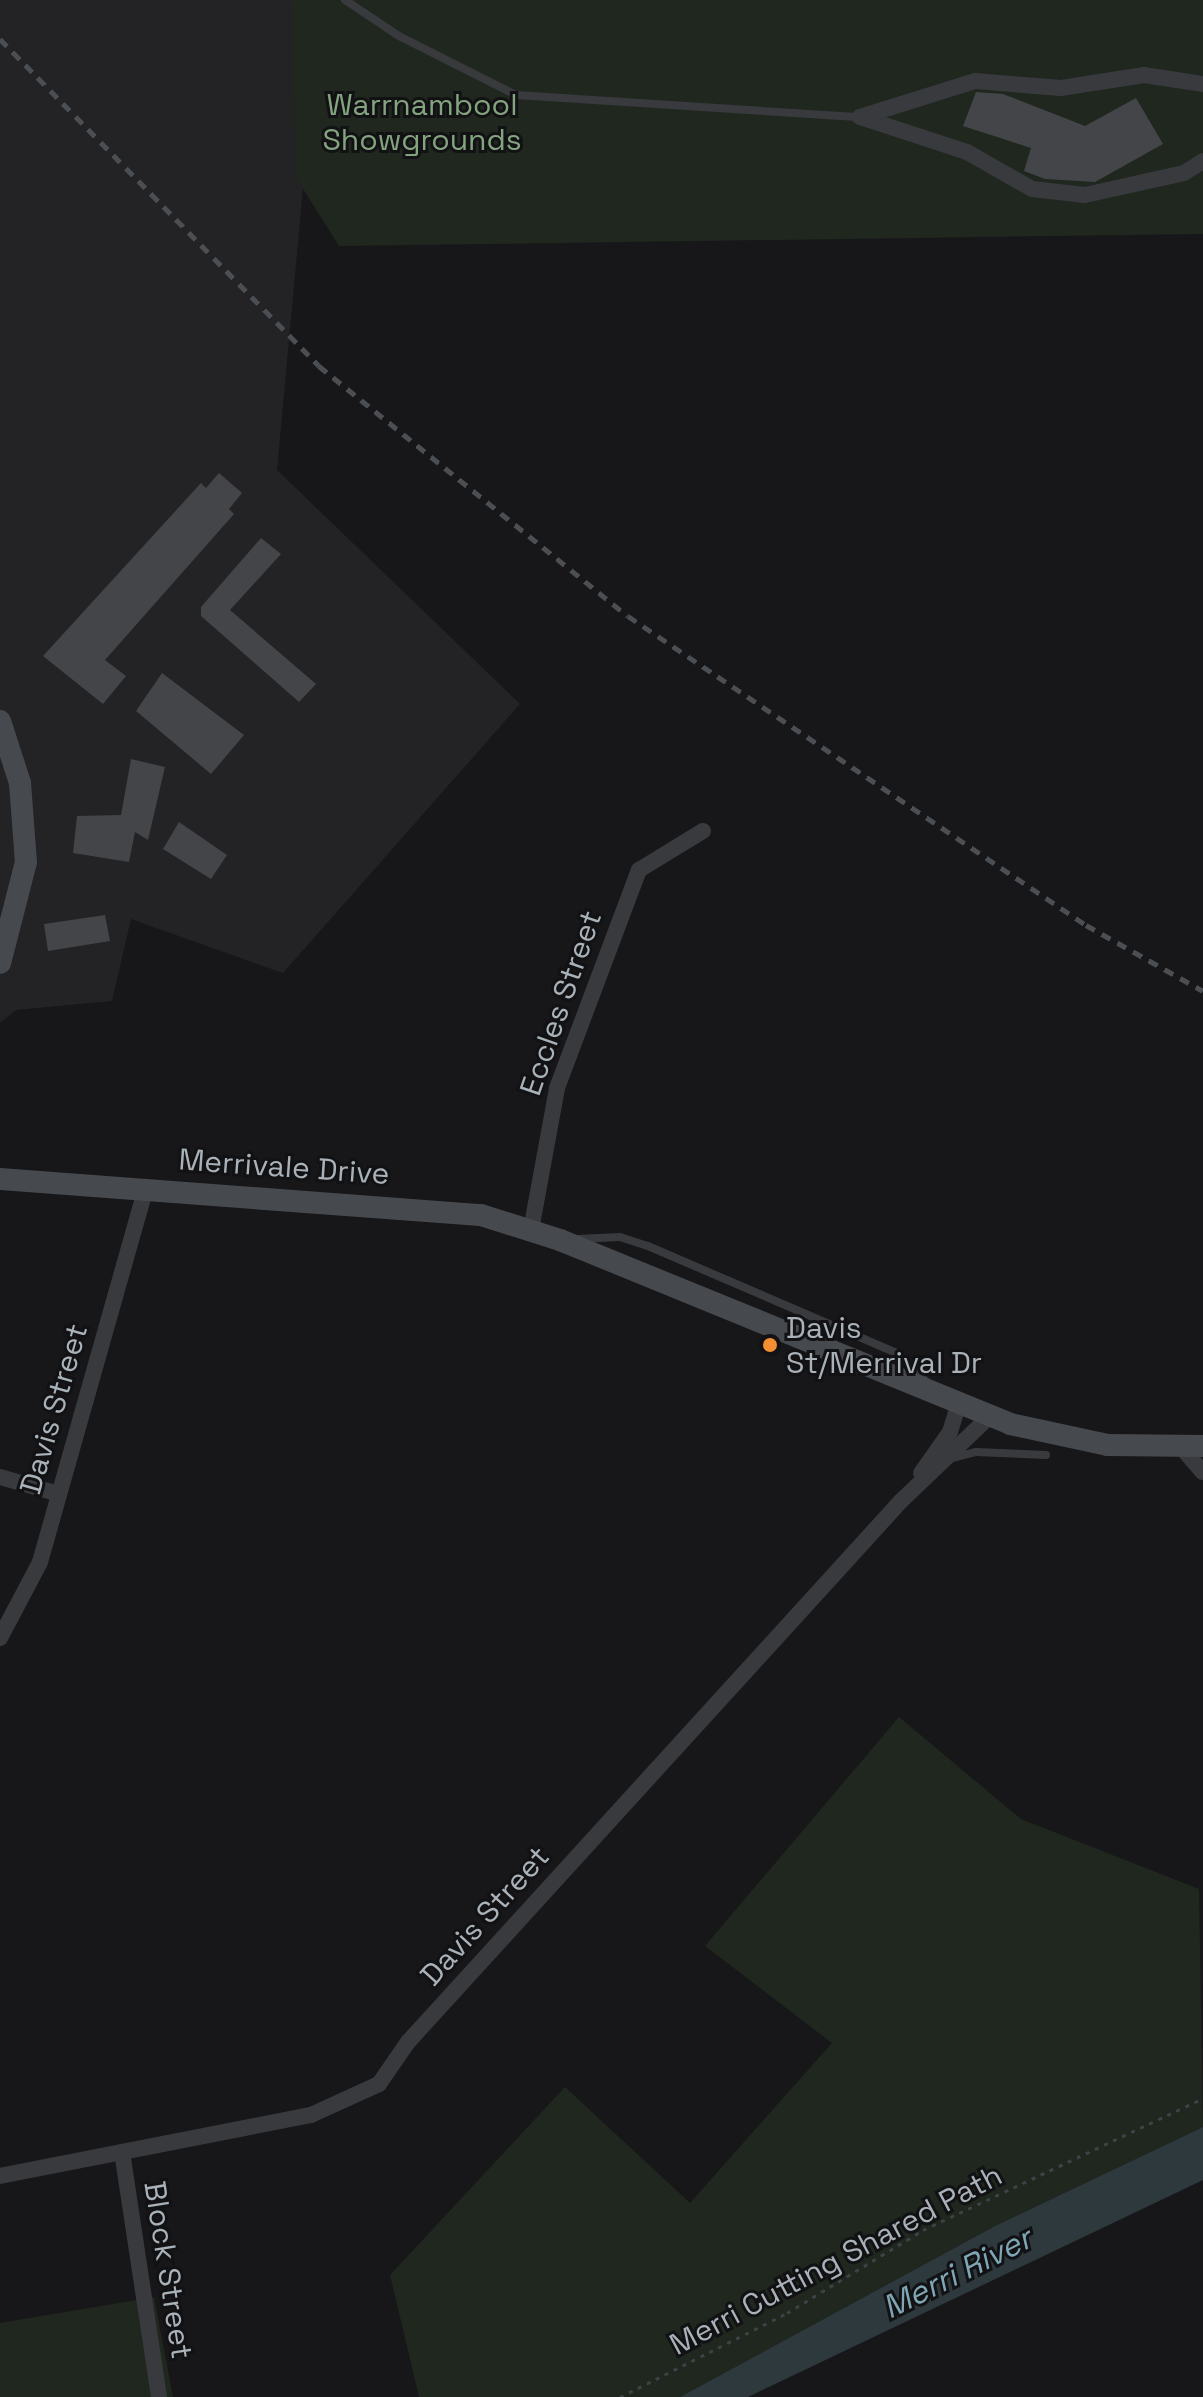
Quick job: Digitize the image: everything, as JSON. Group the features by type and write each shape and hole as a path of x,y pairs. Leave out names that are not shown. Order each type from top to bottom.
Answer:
{"street":[{"path":"860,117 975,81 1061,88 1144,75 1203,84"},
{"path":"860,117 967,152 1032,189 1085,195 1184,173 1203,161"},
{"path":"0,721 20,783 26,849 22,895 0,963"},
{"name":"Eccles Street","path":"531,1230 557,1088 639,870 703,831"},
{"name":"Merrivale Drive","path":"0,1179 429,1208 531,1230 989,1417 1081,1441 1192,1446"},
{"name":"Davis Street","path":"0,1638 31,1589 146,1188"},
{"name":"Davis Street","path":"901,1501 950,1432 952,1404"},
{"name":"Davis Street","path":"0,2176 311,2115 379,2084 408,2042 901,1501 989,1417"},
{"path":"1192,1446 1203,1472"},
{"path":"0,1477 59,1494"},
{"name":"Block Street","path":"122,2152 159,2397"}],"lane":[{"path":"345,0 399,36 516,95 590,95 860,117"},
{"path":"938,1466 976,1452 1046,1455"}],"path":[{"name":"Merri Cutting Shared Path","path":"620,2397 787,2313 923,2230 1203,2098"}],"shaded area":[{"path":"0,0 296,0 303,188 277,470 520,704 283,973 131,919 112,1001 16,1010 0,1023"}],"green space":[{"name":"Warrnambool Showgrounds","path":"291,0 1203,0 1203,234 339,246 295,176"},
{"path":"899,1717 1021,1819 1199,1889 1203,2127 995,2226 680,2397 419,2397 390,2275 565,2087 690,2203 832,2043 705,1946"},
{"path":"154,2297 173,2397 0,2397 0,2323"}],"water":[{"name":"Merri River","path":"1203,2127 1203,2180 748,2397 680,2397 995,2226"}],"building":[{"path":"976,92 1003,94 1085,126 1136,98 1163,144 1095,182 1045,179 1024,171 1031,148 963,126"},
{"path":"219,473 242,493 229,509 234,514 105,660 126,676 103,704 43,656 201,483 206,488"},
{"path":"261,538 281,554 230,610 316,684 299,702 201,616 201,607"},
{"path":"162,673 244,735 211,774 136,711"},
{"path":"131,759 165,767 148,840 135,832 129,862 73,853 77,816 121,815"},
{"path":"179,822 227,855 211,879 163,849"},
{"path":"105,915 110,941 48,951 44,924"}],"railway":[{"path":"0,39 319,366 628,616 1086,925 1203,991"}],"place":[{"name":"Davis St/Merrival Dr","path":"770,1345"}]}
